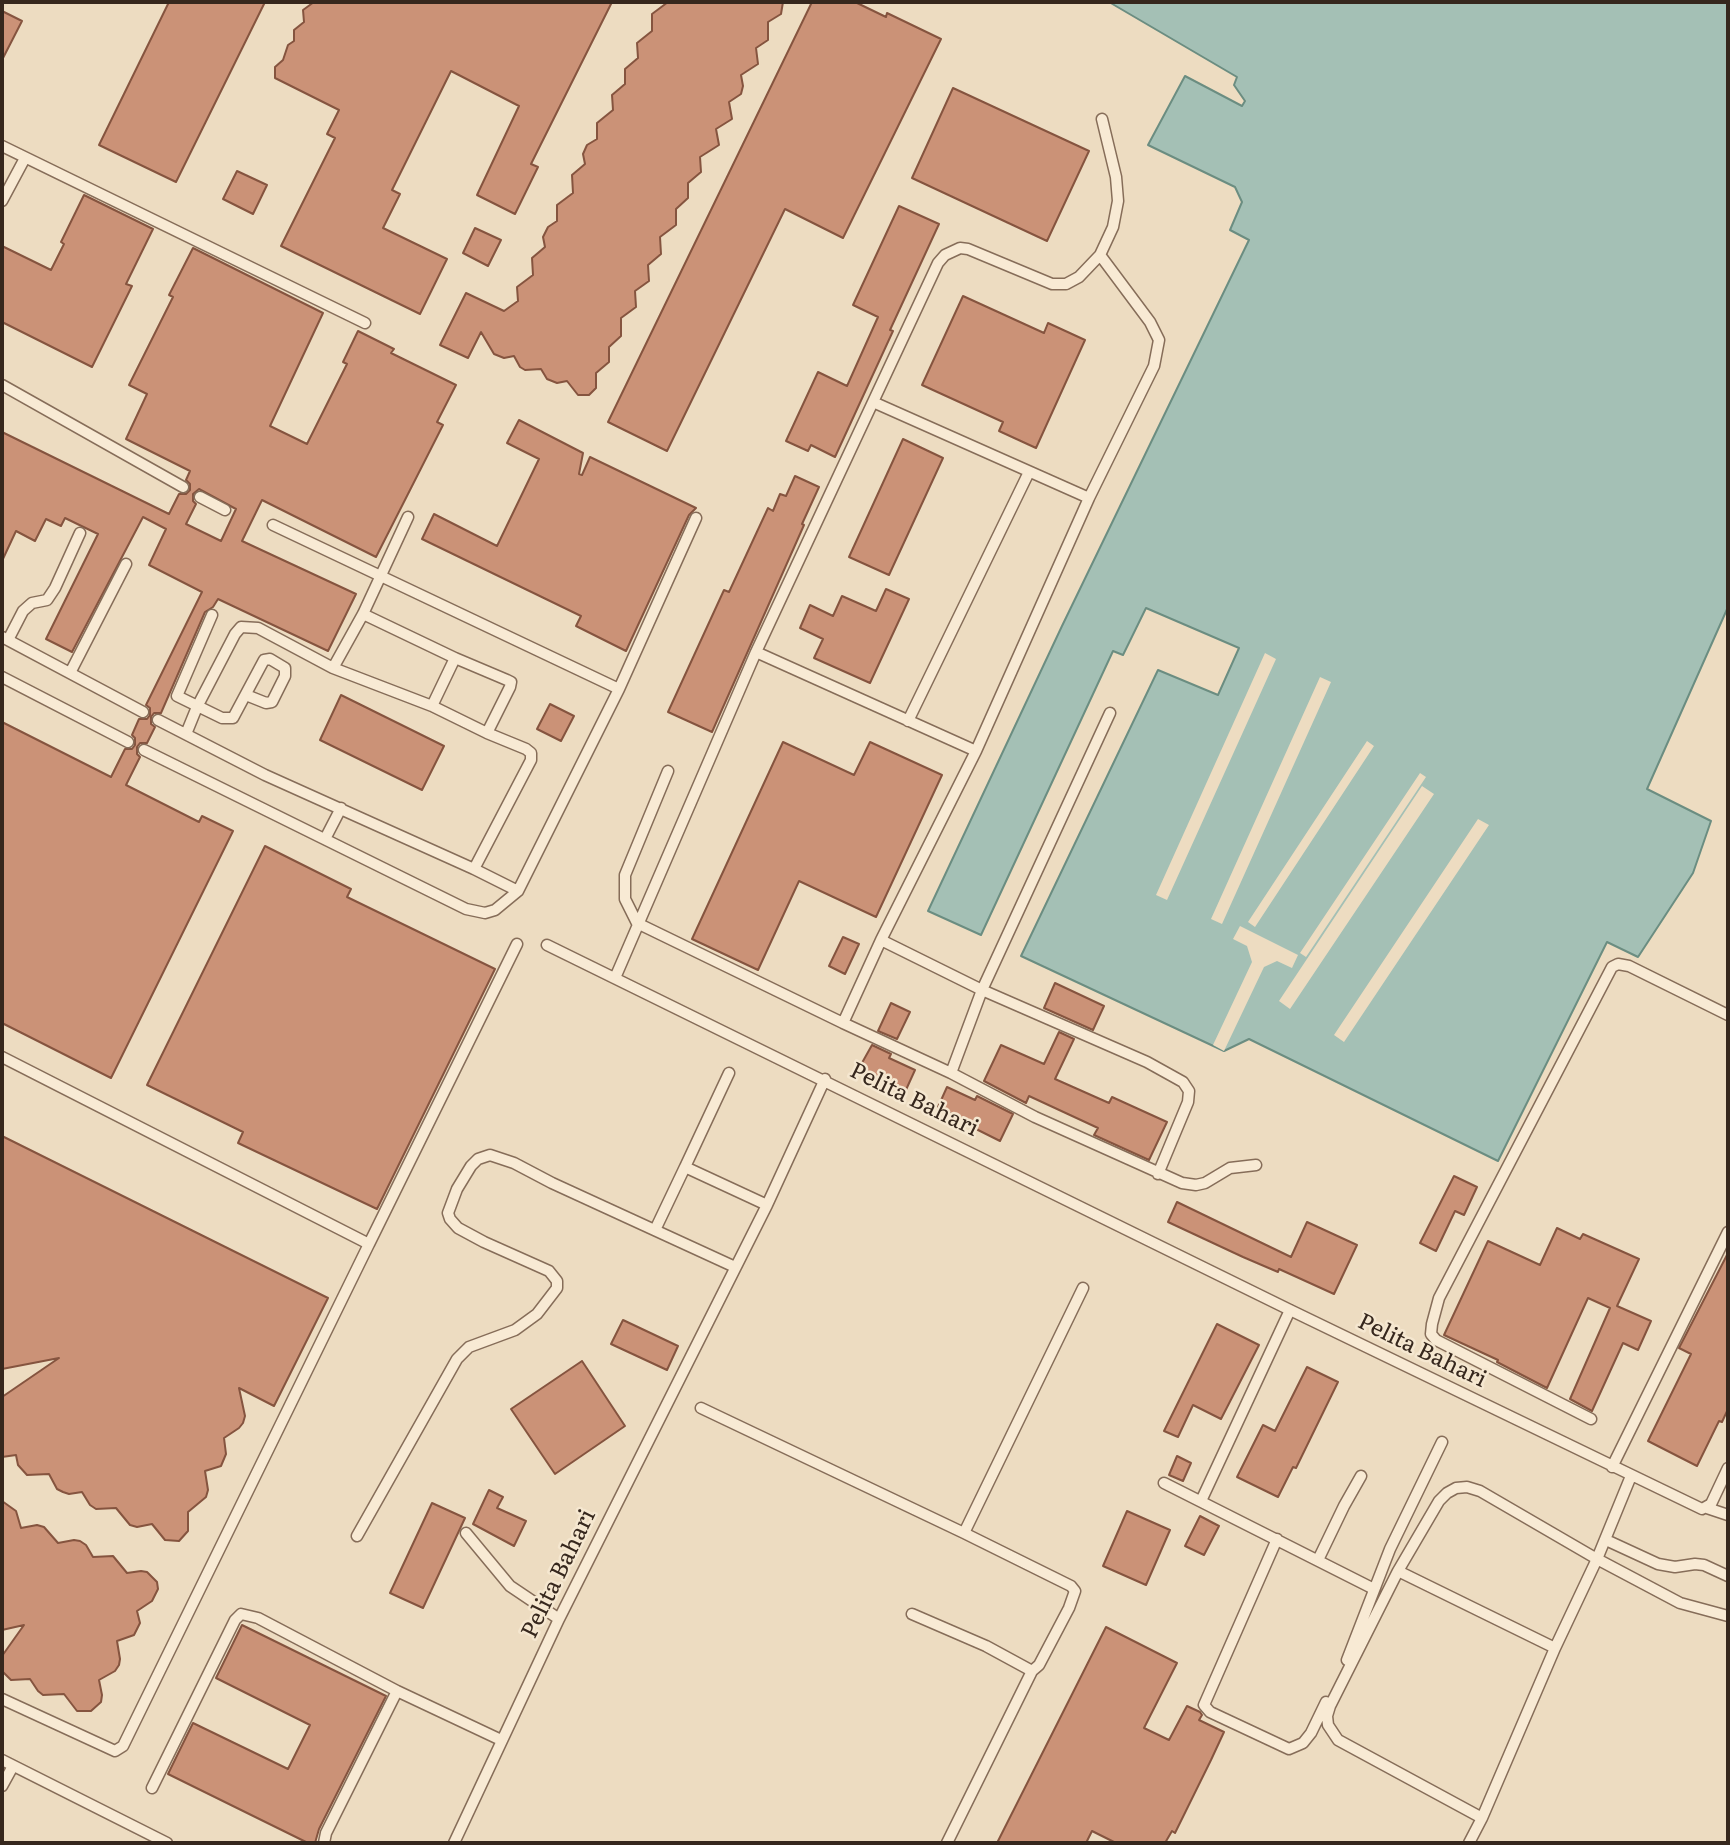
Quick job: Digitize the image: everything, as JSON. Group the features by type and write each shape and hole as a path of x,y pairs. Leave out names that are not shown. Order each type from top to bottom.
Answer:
{"lane":[{"path":"615,978 756,652 933,274 945,255 960,248 1052,284 1066,284 1079,277 1100,255 1114,227 1118,201 1116,177 1102,119"},
{"path":"2,146 365,323"},
{"path":"2,201 25,158"},
{"path":"844,1023 880,940 975,751 1089,498 1154,366 1159,340 1150,322 1100,255"},
{"path":"2,385 183,486"},
{"path":"873,402 1089,498"},
{"path":"908,720 1029,472"},
{"path":"200,497 225,510"},
{"path":"333,668 363,614 408,517"},
{"path":"144,750 466,909 485,913 495,910 518,891 619,689 696,518"},
{"path":"273,525 619,689"},
{"path":"80,533 55,589 47,600 32,603 23,611 5,638 143,712"},
{"path":"70,673 127,564"},
{"path":"363,614 511,682 487,733"},
{"path":"212,615 177,692 180,699 222,718 233,718 246,695"},
{"path":"186,734 235,634 242,627 258,628 333,668 432,706 526,749 531,753 531,760 474,869"},
{"path":"756,652 975,751"},
{"path":"432,706 455,658"},
{"path":"2,677 128,742"},
{"path":"951,1073 982,990 1110,713"},
{"path":"158,720 265,775 518,891"},
{"path":"668,771 625,875 625,899 637,923 1158,1174 1196,1185 1205,1183 1230,1168 1256,1165"},
{"path":"326,839 341,808"},
{"path":"880,940 982,990 1146,1062 1183,1082 1189,1091 1188,1102 1158,1174"},
{"path":"2,1699 115,1751 123,1746 517,944"},
{"path":"547,945 825,1079"},
{"path":"1591,1419 1436,1340 1431,1334 1439,1298 1612,967 1618,964 1629,966 1728,1015"},
{"path":"2,1057 369,1244"},
{"path":"655,1230 729,1073"},
{"name":"Pelita Bahari","path":"454,1843 559,1619 767,1205 825,1079 1612,1467 1702,1509 1728,1515"},
{"path":"357,1536 457,1359 470,1347 515,1330 537,1314 556,1288 557,1281 548,1271 458,1228 450,1219 449,1213 457,1189 478,1159 490,1155 514,1163 735,1267"},
{"path":"685,1167 767,1205"},
{"path":"1612,1467 1728,1232"},
{"path":"964,1533 1083,1288"},
{"path":"1201,1501 1290,1310"},
{"path":"701,1408 964,1533 1071,1586 1075,1591 1069,1608 1039,1665 1032,1671 947,1843"},
{"path":"1277,1539 1204,1702 1210,1712 1289,1749 1303,1743 1311,1733 1349,1653 1390,1549 1442,1442"},
{"path":"1707,1508 1728,1468"},
{"path":"1318,1560 1361,1476"},
{"path":"1469,1843 1632,1476"},
{"path":"1164,1483 1374,1589"},
{"path":"1482,1818 1338,1740 1328,1726 1327,1716 1331,1706 1398,1572 1438,1501 1447,1493 1456,1488 1467,1487 1480,1491 1597,1559 1680,1603 1728,1616"},
{"path":"466,1534 510,1586 559,1619"},
{"path":"1605,1540 1658,1564 1675,1567 1704,1565 1728,1576"},
{"path":"1398,1572 1555,1648"},
{"path":"152,1788 235,1620 241,1614 258,1618 397,1691 501,1740"},
{"path":"912,1614 986,1646 1032,1671"},
{"path":"324,1843 326,1833 397,1691"},
{"path":"2,1760 167,1843"},
{"path":"2,1786 13,1766"}],"shaded area":[{"path":"1109,2 1728,2 1728,607 1647,789 1711,821 1693,873 1638,957 1607,942 1498,1161 1249,1039 1224,1051 1021,956 1158,670 1218,695 1239,648 1146,608 1123,655 1113,651 981,935 928,911 1062,626 1249,240 1230,230 1242,202 1235,187 1148,145 1185,76 1242,106 1245,101 1234,85 1237,77"}],"pier":[{"path":"1265,653 1276,659 1167,900 1156,895"},
{"path":"1320,677 1331,682 1222,924 1211,919"},
{"path":"1367,741 1374,746 1255,927 1248,922"},
{"path":"1420,773 1426,777 1306,957 1300,953"},
{"path":"1422,786 1434,794 1290,1009 1279,1001"},
{"path":"1478,819 1489,825 1344,1042 1334,1035"},
{"path":"1240,926 1298,955 1292,968 1277,961 1264,967 1224,1051 1213,1045 1252,962 1247,946 1233,939"}],"building":[{"path":"169,2 265,2 176,182 99,145"},
{"path":"314,2 612,2 531,164 538,167 515,214 477,195 519,106 451,71 392,190 400,194 383,228 447,259 420,314 281,246 335,138 327,134 339,110 275,78 275,67 283,60 288,45 294,41 294,30 304,22 303,10"},
{"path":"668,2 783,2 781,14 768,22 768,40 756,48 758,64 741,75 741,94 729,102 732,119 716,129 719,145 700,157 701,172 688,183 688,198 676,209 676,225 660,237 661,254 648,265 649,281 635,291 636,307 621,318 621,336 609,347 609,362 596,373 596,388 589,395 578,395 567,381 557,383 547,379 541,369 525,370 514,356 504,358 494,354 481,332 468,358 440,345 466,293 504,311 518,301 517,287 533,275 532,258 545,247 543,237 548,227 557,221 557,205 573,193 572,175 585,164 583,154 587,145 597,139 597,123 613,110 612,95 625,84 625,69 638,58 637,43 652,31 652,14"},
{"path":"812,2 855,2 886,17 887,13 941,39 843,238 785,209 667,451 608,422"},
{"path":"2,11 22,21 2,60"},
{"path":"953,88 1089,151 1047,241 912,178"},
{"path":"237,171 267,185 253,214 223,199"},
{"path":"84,195 153,229 126,284 132,286 92,367 2,322 2,246 51,270 64,244 61,242"},
{"path":"899,206 939,224 835,457 811,445 808,451 786,441 818,372 847,386 878,317 853,305"},
{"path":"475,228 501,240 488,266 463,253"},
{"path":"193,248 323,313 270,426 307,444 347,364 343,362 358,331 394,349 391,353 456,385 437,422 443,425 376,557 262,500 242,541 356,594 328,651 218,599 213,607 205,612 161,713 154,713 151,717 151,724 155,727 147,743 140,743 137,747 140,757 126,785 199,822 202,816 233,831 111,1078 2,1023 2,722 111,777 125,749 132,749 135,745 132,735 139,719 147,719 150,715 150,708 146,705 202,592 149,565 166,529 143,517 72,652 46,639 98,534 65,518 61,526 46,519 35,541 16,531 2,561 2,432 169,514 179,494 186,494 190,490 190,484 186,480 190,471 126,439 147,394 129,385 173,297 169,295","holes":["199,489 236,509 221,541 186,524 196,504 193,494"]},
{"path":"963,296 1044,333 1048,323 1085,340 1036,448 999,431 1003,422 922,385"},
{"path":"519,420 583,453 579,474 582,475 590,457 696,508 689,515 626,651 576,626 581,616 422,539 434,514 497,546 539,459 507,443"},
{"path":"903,439 943,458 889,575 849,557"},
{"path":"795,476 819,487 712,732 668,712 724,590 729,592 768,508 773,511 780,494 786,496"},
{"path":"886,589 909,599 870,683 814,658 823,639 800,628 810,605 833,616 842,596 876,611"},
{"path":"341,695 444,746 422,790 320,740"},
{"path":"550,704 574,716 561,741 537,729"},
{"path":"783,742 854,775 870,742 942,775 876,917 799,881 758,970 692,939"},
{"path":"265,846 351,889 347,897 495,969 377,1209 238,1143 243,1132 147,1085"},
{"path":"843,937 859,944 845,974 829,966"},
{"path":"1055,983 1104,1006 1093,1030 1044,1008"},
{"path":"891,1003 910,1012 897,1039 878,1031"},
{"path":"1059,1032 1074,1039 1055,1079 1109,1103 1112,1097 1167,1122 1149,1160 1094,1135 1098,1128 1029,1096 1026,1103 984,1081 1001,1045 1044,1064"},
{"path":"872,1045 891,1054 889,1058 915,1070 905,1092 858,1070"},
{"path":"947,1087 975,1100 977,1096 1013,1114 1000,1141 938,1107"},
{"path":"2,1136 328,1298 274,1406 239,1388 245,1416 243,1423 224,1438 226,1454 221,1466 205,1471 208,1490 206,1497 188,1512 188,1531 179,1541 165,1540 152,1524 137,1527 130,1525 116,1508 96,1509 82,1492 69,1494 57,1489 49,1474 27,1475 18,1465 16,1455 2,1457 2,1397 59,1358 2,1369"},
{"path":"1454,1176 1477,1187 1464,1215 1455,1211 1436,1251 1420,1243"},
{"path":"1177,1202 1291,1257 1307,1222 1357,1245 1334,1294 1279,1269 1278,1272 1243,1257 1168,1222"},
{"path":"1557,1228 1580,1239 1583,1234 1639,1259 1617,1306 1651,1321 1638,1350 1623,1343 1592,1411 1570,1399 1610,1308 1588,1298 1547,1388 1497,1362 1498,1360 1444,1335 1488,1241 1540,1265"},
{"path":"1728,1253 1728,1409 1722,1422 1719,1421 1697,1466 1648,1441 1691,1354 1679,1348"},
{"path":"623,1320 678,1346 667,1370 611,1344"},
{"path":"1217,1324 1259,1345 1221,1419 1193,1405 1178,1437 1164,1431"},
{"path":"582,1361 625,1426 555,1474 511,1409"},
{"path":"1307,1367 1338,1382 1296,1468 1293,1467 1278,1497 1237,1477 1263,1425 1275,1431"},
{"path":"1177,1456 1191,1463 1183,1481 1169,1475"},
{"path":"489,1490 503,1497 497,1508 526,1521 514,1546 473,1524"},
{"path":"2,1501 16,1511 21,1528 37,1525 44,1527 58,1543 80,1541 86,1545 93,1557 113,1556 127,1573 147,1572 157,1582 158,1589 152,1601 137,1611 140,1623 134,1635 117,1641 119,1665 115,1671 99,1680 101,1702 91,1711 77,1711 64,1694 43,1695 30,1679 11,1680 2,1671 2,1656 24,1625 2,1630"},
{"path":"432,1503 465,1518 423,1608 390,1593"},
{"path":"1127,1511 1170,1530 1146,1585 1103,1566"},
{"path":"1200,1516 1219,1526 1204,1555 1185,1546"},
{"path":"242,1625 386,1696 319,1829 315,1843 308,1843 168,1774 193,1723 288,1769 310,1725 216,1678"},
{"path":"1106,1627 1177,1663 1144,1728 1169,1740 1187,1706 1200,1712 1202,1715 1199,1720 1224,1732 1175,1833 1172,1831 1165,1843 1116,1843 1092,1831 1086,1843 997,1843"}]}
